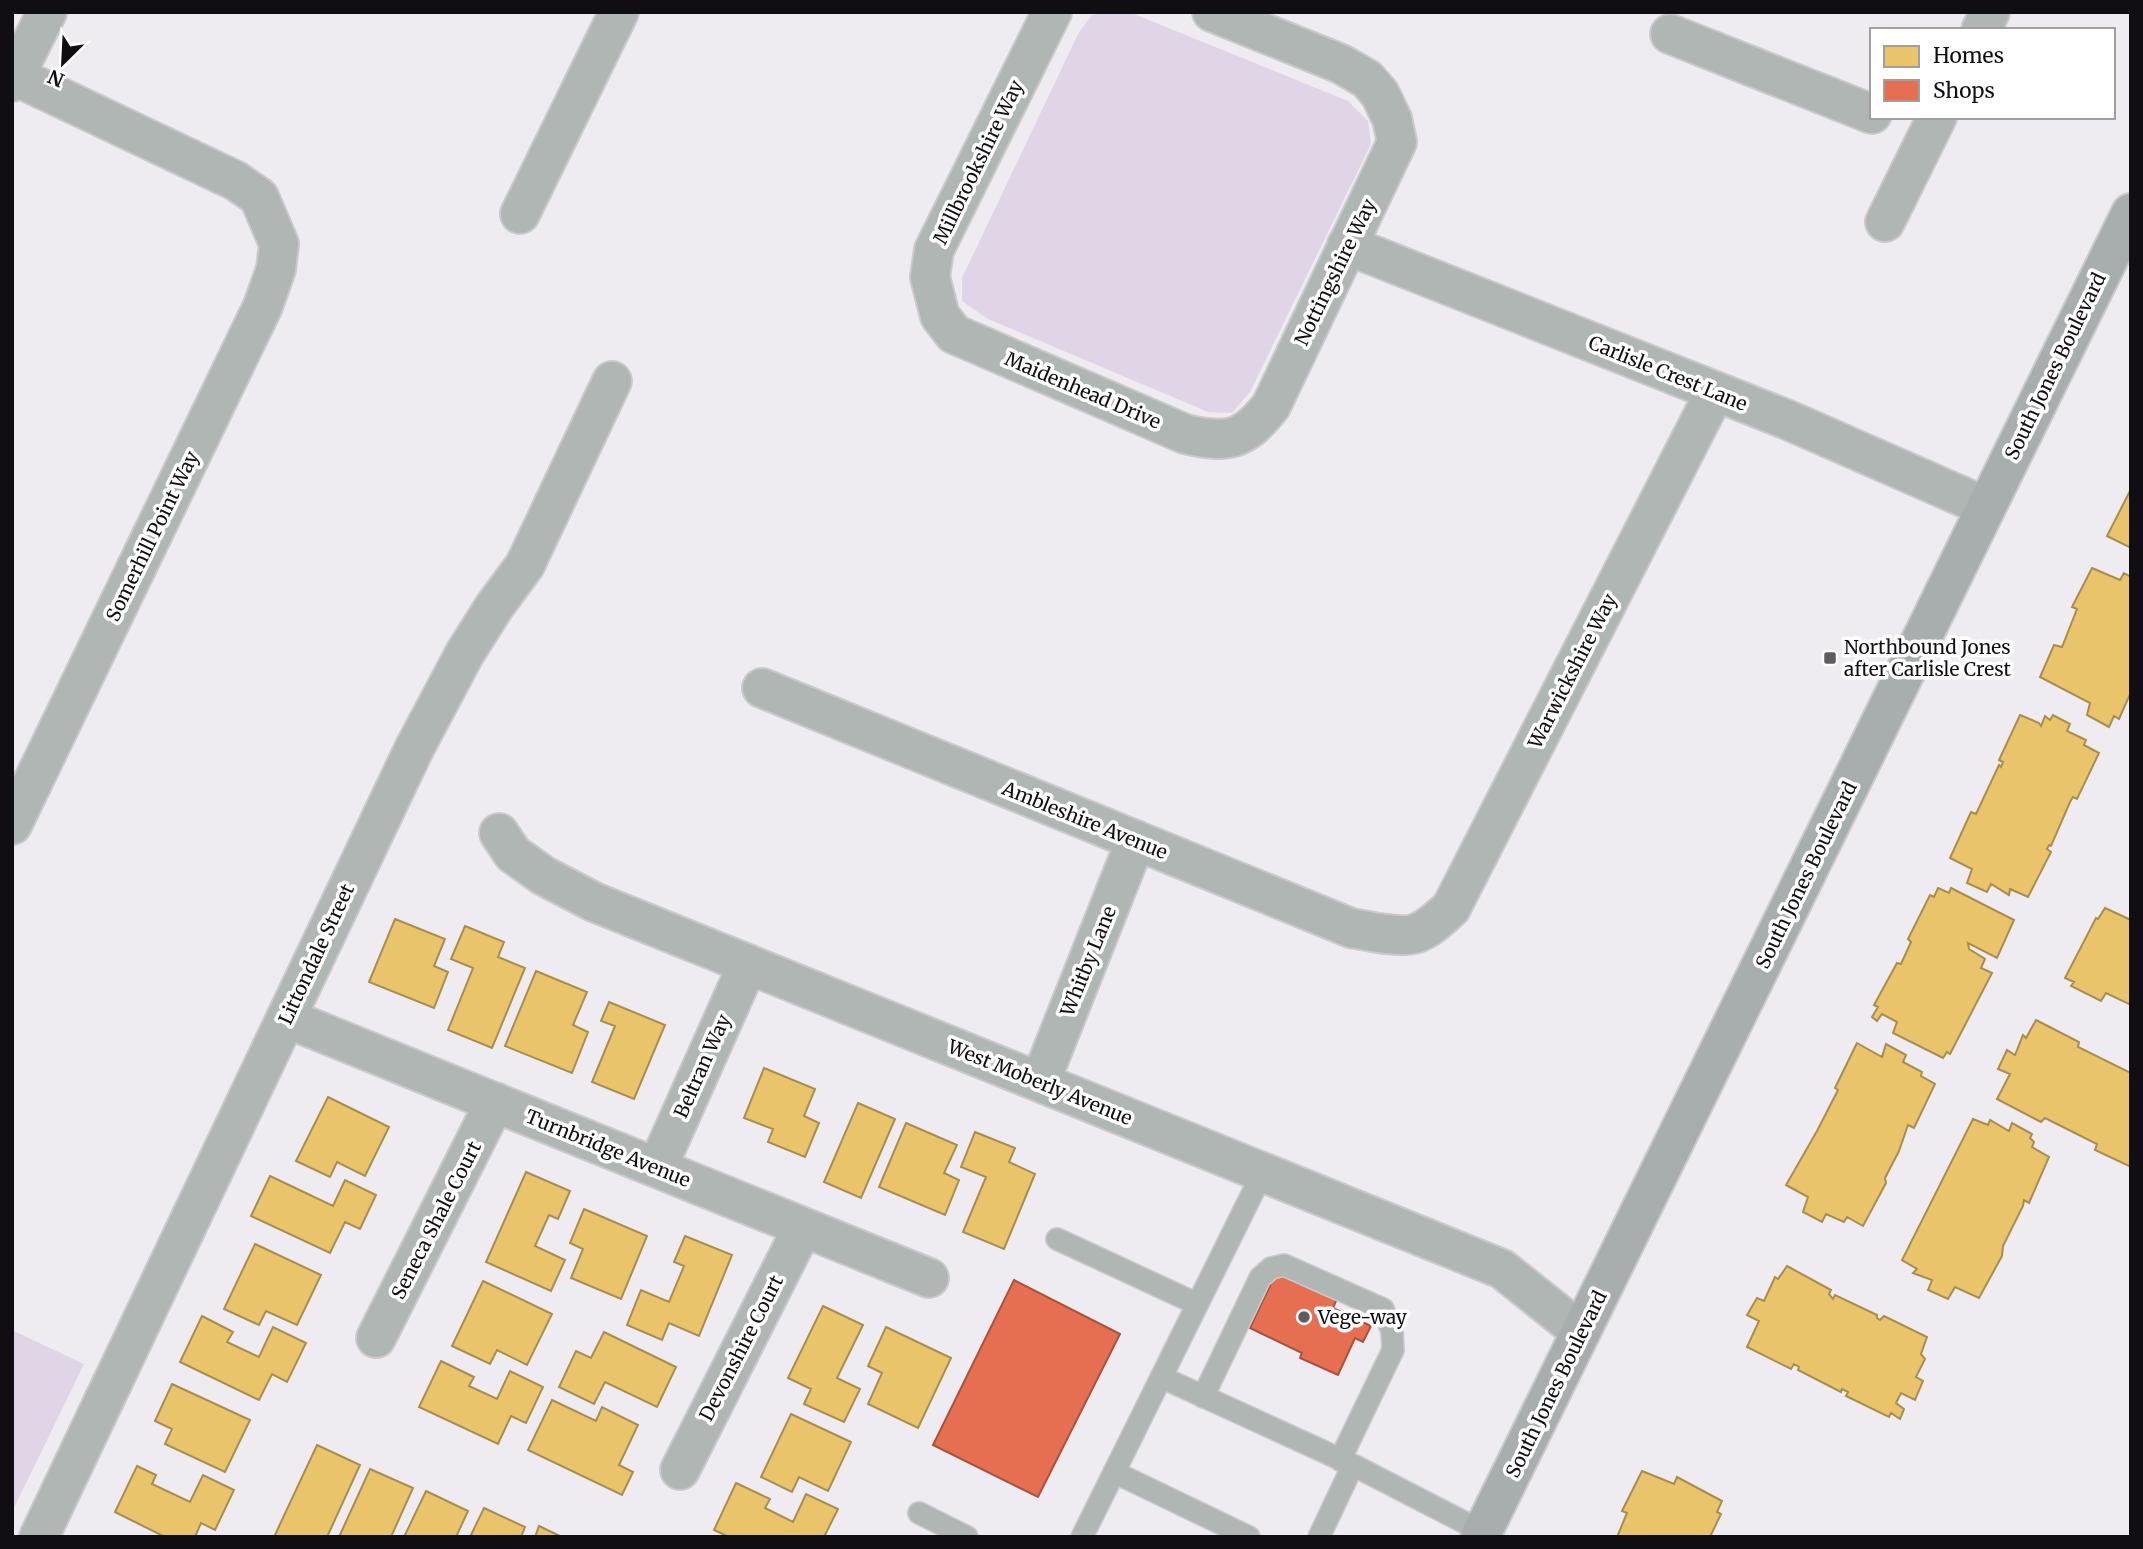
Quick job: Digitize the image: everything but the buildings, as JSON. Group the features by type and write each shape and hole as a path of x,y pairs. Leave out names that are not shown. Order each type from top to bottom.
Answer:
{"main road":[{"name":"South Jones Boulevard","path":"1482,1534 2131,212"}],"street":[{"path":"14,79 47,12"},
{"path":"520,214 620,12"},
{"name":"Millbrookshire Way","path":"940,316 930,277 934,250 1052,12"},
{"name":"Nottingshire Way","path":"1212,12 1341,64 1367,79 1380,94 1392,120 1397,142 1271,406 1257,423 1236,437"},
{"path":"1982,28 1990,12"},
{"path":"1670,34 1870,113"},
{"name":"Somerhill Point Way","path":"12,825 263,306 276,269 279,244 259,197 236,181 14,79"},
{"path":"1885,222 1932,127 1890,119"},
{"name":"Carlisle Crest Lane","path":"1347,245 1788,420 1986,507"},
{"name":"Maidenhead Drive","path":"940,316 954,334 1185,435 1212,440 1236,437"},
{"name":"Littondale Street","path":"38,1537 414,748 465,653 525,565 612,381"},
{"name":"Warwickshire Way","path":"1413,934 1436,922 1451,908 1715,392"},
{"name":"Ambleshire Avenue","path":"762,688 1351,928 1378,933 1413,934"},
{"name":"West Moberly Avenue","path":"499,833 513,854 544,876 594,902 1502,1269 1581,1332"},
{"name":"Whitby Lane","path":"1040,1082 1136,840"},
{"name":"Beltran Way","path":"657,1168 748,964"},
{"name":"Turnbridge Avenue","path":"286,1018 929,1278"},
{"name":"Seneca Shale Court","path":"376,1338 495,1102"},
{"name":"Devonshire Court","path":"680,1470 803,1227"}],"lane":[{"path":"1082,1537 1263,1172"},
{"path":"1057,1239 1197,1304"},
{"path":"1203,1396 1260,1278 1271,1268 1284,1265 1383,1309 1392,1331 1393,1350 1319,1537"},
{"path":"1161,1377 1347,1462 1482,1534"},
{"path":"1114,1472 1249,1537"},
{"path":"919,1513 967,1537"}],"shaded area":[{"path":"1102,12 1129,12 1348,101 1368,121 1371,144 1250,392 1232,413 1208,412 988,319 962,301 962,278 1079,32 1092,15"},
{"path":"12,1330 84,1364 12,1512"}],"place":[{"name":"Northbound Jones after Carlisle Crest","path":"1830,658"},
{"name":"Vege-way","path":"1304,1317"}]}
